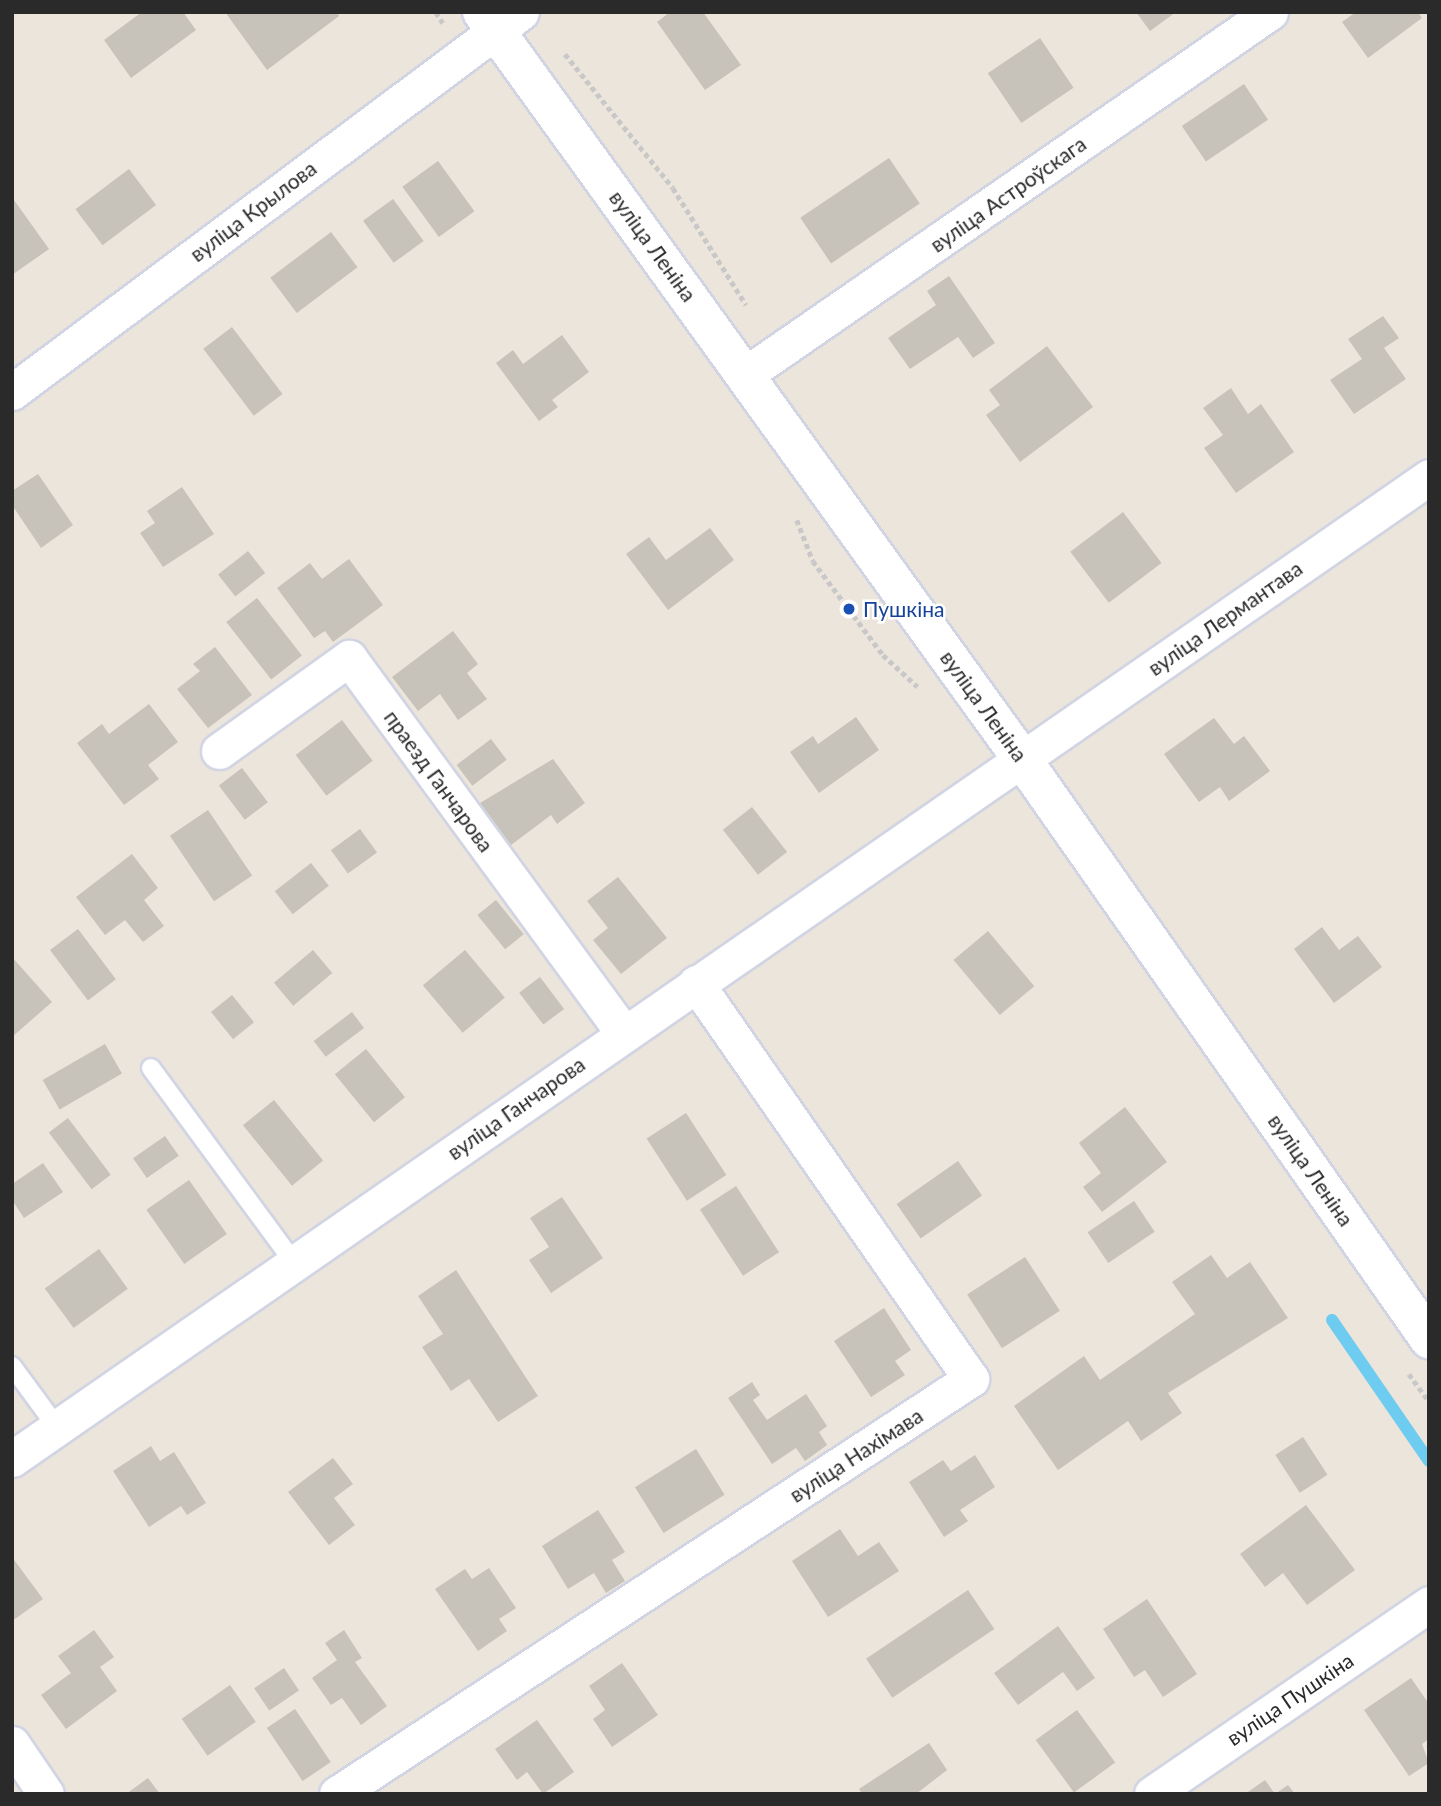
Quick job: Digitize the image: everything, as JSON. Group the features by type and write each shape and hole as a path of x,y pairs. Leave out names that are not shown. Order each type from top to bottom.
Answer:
{"main road":[{"name":"вуліца Леніна","path":"500,18 746,374 1022,759 1429,1339"}],"street":[{"name":"вуліца Астроўскага","path":"746,374 1270,12"},
{"name":"вуліца Крылова","path":"12,392 500,18"},
{"name":"вуліца Лермантава","path":"1022,759 1429,477"},
{"name":"праезд Ганчарова","path":"219,751 349,658 623,1033"},
{"name":"вуліца Ганчарова","path":"12,1459 1022,759"},
{"name":"вуліца Нахімава","path":"337,1794 971,1379 696,983"},
{"name":"вуліца Пушкіна","path":"1152,1794 1429,1604"},
{"path":"12,1744 46,1794"}],"lane":[{"path":"151,1068 294,1263"},
{"path":"12,1366 56,1426"}],"building":[{"path":"142,12 183,12 196,30 131,78 104,40"},
{"path":"225,12 337,12 339,16 267,70"},
{"path":"670,12 703,12 741,65 705,90 657,22"},
{"path":"1136,12 1176,12 1150,31"},
{"path":"1356,12 1418,12 1422,18 1368,58 1342,22"},
{"path":"1040,38 1074,88 1021,123 988,73"},
{"path":"1244,84 1268,120 1206,162 1182,126"},
{"path":"889,158 920,204 831,263 800,218"},
{"path":"438,161 474,211 439,237 402,187"},
{"path":"129,169 156,205 103,245 75,209"},
{"path":"393,199 424,241 394,263 363,221"},
{"path":"14,200 49,249 12,275 12,201"},
{"path":"331,232 357,267 297,313 270,278"},
{"path":"949,276 995,343 973,358 958,337 910,369 888,338 936,305 927,291"},
{"path":"1383,316 1399,338 1384,348 1406,379 1354,414 1330,380 1362,359 1348,339"},
{"path":"232,327 283,394 254,416 203,349"},
{"path":"562,335 589,372 552,400 558,407 539,421 496,363 513,350 523,364"},
{"path":"1047,346 1093,407 1020,462 986,415 1000,405 989,390"},
{"path":"1231,388 1248,414 1261,404 1294,452 1236,493 1204,448 1223,435 1203,408"},
{"path":"38,474 73,525 41,548 12,505 12,491"},
{"path":"182,487 214,534 163,567 140,533 155,523 147,511"},
{"path":"1123,512 1162,563 1109,603 1070,552"},
{"path":"710,528 734,560 668,610 626,554 649,537 666,560"},
{"path":"248,551 265,573 235,596 218,574"},
{"path":"349,559 383,605 333,642 325,631 314,638 277,588 310,563 322,579"},
{"path":"257,598 302,656 271,680 226,622"},
{"path":"453,631 478,664 467,673 487,699 458,720 440,694 418,711 392,677"},
{"path":"215,647 252,695 208,728 177,689 200,671 193,664"},
{"path":"149,704 178,742 148,765 159,779 124,805 77,743 102,724 109,734"},
{"path":"856,717 879,750 819,793 790,752 813,736 818,744"},
{"path":"1214,718 1234,744 1244,736 1270,771 1229,801 1220,787 1199,802 1164,754"},
{"path":"342,720 373,761 326,796 296,755"},
{"path":"491,739 507,760 472,786 457,765"},
{"path":"553,759 585,803 557,824 551,815 511,845 480,803"},
{"path":"242,768 268,802 245,820 219,785"},
{"path":"752,807 787,852 758,875 723,830"},
{"path":"208,810 252,875 214,901 170,836"},
{"path":"360,829 377,852 348,874 331,850"},
{"path":"132,854 158,888 144,900 164,926 143,942 125,920 105,935 76,897"},
{"path":"311,863 329,886 293,914 275,891"},
{"path":"618,877 667,938 621,974 593,940 608,928 587,901"},
{"path":"496,900 524,934 505,949 477,915"},
{"path":"1322,927 1339,950 1358,936 1382,967 1334,1003 1294,949"},
{"path":"78,929 116,979 88,1000 50,950"},
{"path":"988,931 1034,986 1000,1015 954,960"},
{"path":"313,950 332,973 293,1006 274,983"},
{"path":"465,950 505,997 463,1033 423,985"},
{"path":"12,957 52,1002 12,1037"},
{"path":"540,977 564,1009 543,1025 519,993"},
{"path":"232,995 254,1022 233,1039 211,1012"},
{"path":"352,1012 364,1028 326,1057 314,1041"},
{"path":"105,1044 122,1073 60,1109 43,1080"},
{"path":"366,1049 405,1097 374,1122 335,1074"},
{"path":"274,1100 323,1161 292,1186 243,1125"},
{"path":"1125,1107 1167,1162 1102,1212 1083,1187 1101,1173 1079,1143"},
{"path":"686,1113 726,1175 687,1201 647,1139"},
{"path":"68,1118 111,1175 92,1189 49,1132"},
{"path":"165,1136 179,1156 147,1178 133,1158"},
{"path":"958,1161 982,1195 921,1238 897,1204"},
{"path":"43,1163 63,1192 24,1218 12,1200 12,1184"},
{"path":"189,1180 227,1234 184,1264 146,1210"},
{"path":"736,1186 779,1252 743,1276 700,1209"},
{"path":"562,1197 603,1258 551,1293 529,1260 549,1247 530,1218"},
{"path":"1134,1201 1155,1232 1108,1263 1088,1232"},
{"path":"99,1249 128,1289 74,1328 45,1288"},
{"path":"1211,1255 1227,1278 1250,1262 1288,1318 1168,1393 1182,1413 1141,1441 1128,1421 1058,1470 1014,1406 1084,1356 1100,1380 1195,1314 1172,1282"},
{"path":"1025,1257 1060,1311 1002,1348 967,1295"},
{"path":"456,1270 538,1396 498,1422 469,1379 451,1391 422,1347 443,1334 418,1296"},
{"path":"884,1308 911,1350 895,1361 905,1375 871,1397 834,1341"},
{"path":"752,1382 760,1395 753,1400 767,1420 806,1394 827,1426 819,1432 827,1445 805,1461 796,1448 772,1464 728,1398"},
{"path":"1303,1437 1328,1475 1300,1493 1275,1455"},
{"path":"151,1446 160,1461 174,1452 206,1503 187,1515 181,1506 149,1527 113,1471"},
{"path":"696,1449 725,1495 664,1533 635,1487"},
{"path":"975,1455 995,1487 960,1510 968,1521 944,1537 909,1482 943,1460 951,1471"},
{"path":"333,1458 353,1484 334,1498 355,1525 329,1545 288,1492"},
{"path":"1306,1505 1355,1570 1307,1605 1283,1573 1265,1587 1240,1554"},
{"path":"598,1510 625,1552 612,1560 625,1581 606,1593 594,1573 568,1589 542,1546"},
{"path":"840,1529 858,1556 879,1542 899,1571 828,1617 792,1561"},
{"path":"12,1557 43,1599 12,1621"},
{"path":"489,1568 516,1608 499,1619 507,1631 478,1651 435,1589 465,1569 472,1579"},
{"path":"968,1590 994,1629 892,1698 866,1659"},
{"path":"1147,1599 1197,1674 1163,1697 1145,1670 1134,1677 1103,1629"},
{"path":"1058,1626 1095,1678 1077,1691 1063,1672 1018,1705 994,1673"},
{"path":"94,1630 114,1657 100,1667 117,1691 66,1729 41,1695 71,1673 58,1656"},
{"path":"344,1630 362,1658 355,1662 387,1706 361,1725 342,1698 331,1705 312,1678 337,1660 325,1643"},
{"path":"622,1663 658,1715 612,1747 593,1719 605,1710 589,1686"},
{"path":"284,1668 299,1690 269,1711 254,1688"},
{"path":"1411,1678 1429,1704 1429,1739 1422,1744 1429,1763 1409,1776 1364,1710"},
{"path":"230,1685 256,1722 207,1756 182,1719"},
{"path":"295,1709 331,1762 303,1781 267,1728"},
{"path":"1077,1710 1115,1763 1074,1793 1036,1740"},
{"path":"537,1720 574,1772 543,1794 527,1772 517,1780 495,1749"},
{"path":"929,1743 947,1770 916,1794 862,1794 859,1789"},
{"path":"148,1778 160,1794 126,1794"},
{"path":"1265,1780 1275,1794 1245,1794"},
{"path":"1288,1785 1295,1794 1275,1794"}],"waterway":[{"path":"1332,1320 1429,1461"}],"place":[{"name":"Пушкіна","path":"849,609"}]}
